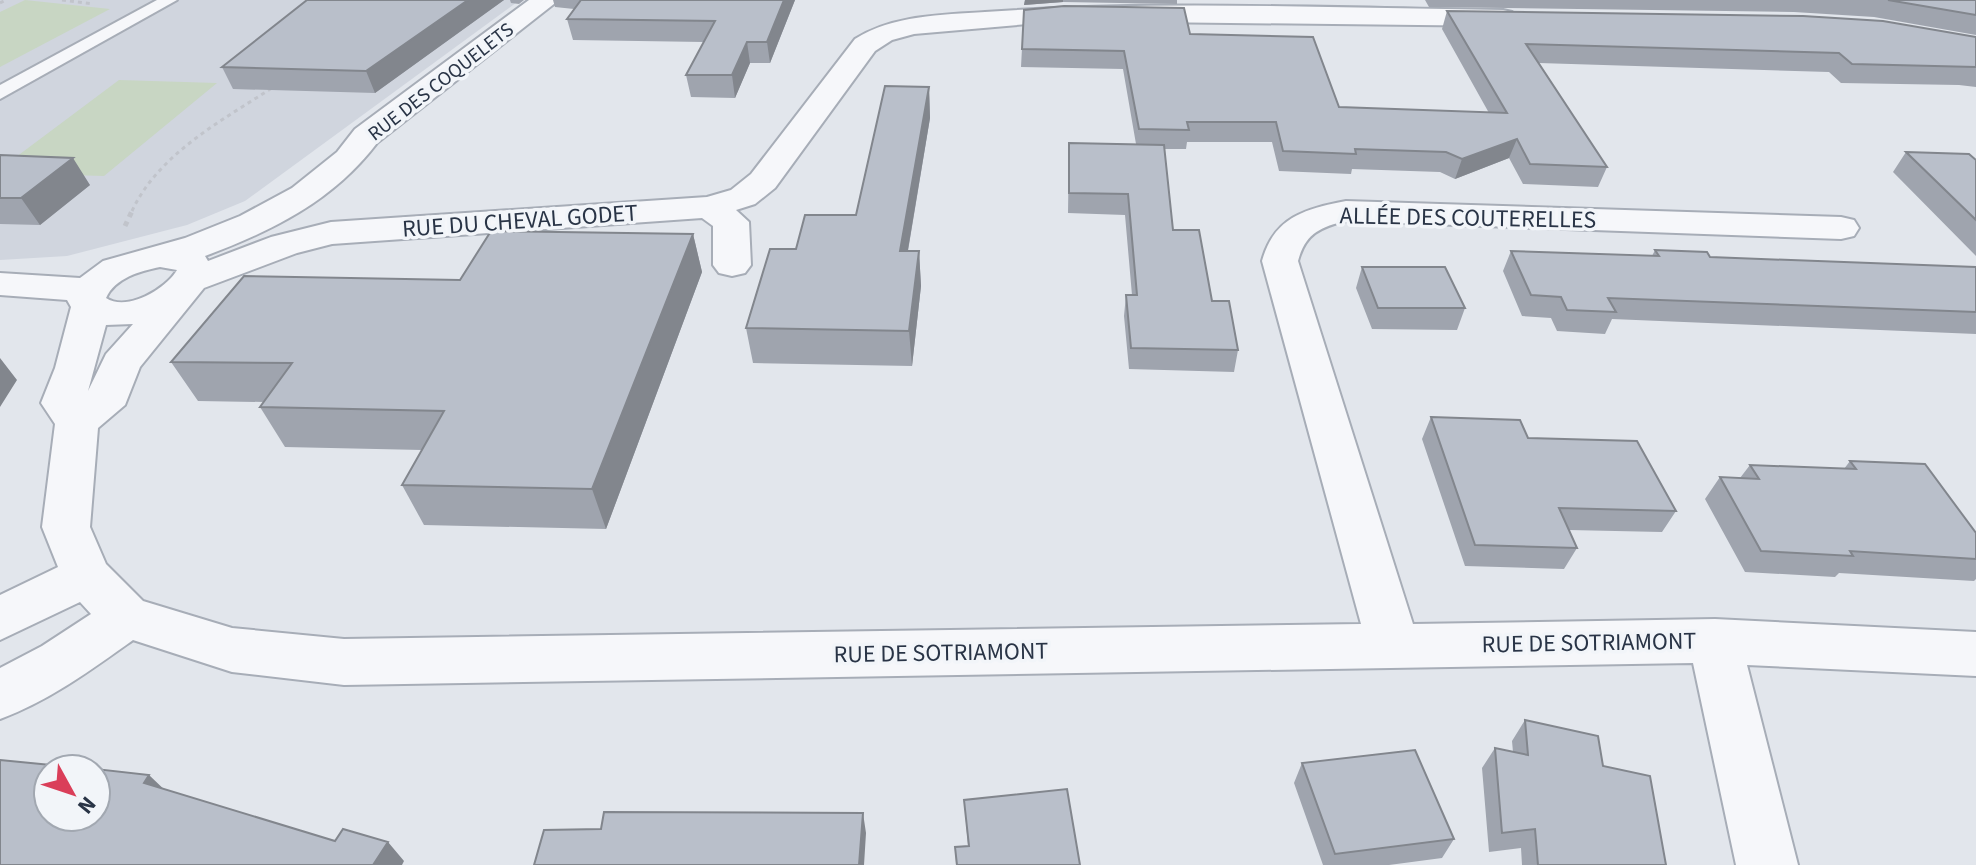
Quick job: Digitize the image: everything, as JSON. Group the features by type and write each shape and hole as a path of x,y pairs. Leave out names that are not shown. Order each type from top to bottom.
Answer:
{"street":[{"name":"RUE DES COQUELETS","path":"180,277 254,224 332,176 354,155 366,136 546,0"},
{"name":"RUE DU CHEVAL GODET","path":"180,277 331,233 709,207 743,197 763,181 865,45 882,34 913,26 1063,13 1524,18"},
{"path":"709,207 731,222 732,265"},
{"name":"ALLÉE DES COUTERELLES","path":"1393,645 1280,261 1284,242 1308,219 1346,211 1841,228"},
{"name":"RUE DU CHEVAL GODET","path":"254,224 302,217 331,233"},
{"path":"0,284 89,299 101,313 138,311 180,277"},
{"path":"77,423 110,395 121,363 180,277"},
{"name":"RUE DE SOTRIAMONT","path":"89,299 76,368 62,403 77,423 66,527 86,576 126,617 232,650 344,662 1715,641 1976,654"},
{"path":"0,619 86,576"},
{"path":"0,695 61,662 126,617"},
{"path":"1715,641 1767,865"}],"lane":[{"path":"0,93 169,0"}],"path":[{"path":"0,3 6,0"},
{"path":"123,231 134,200 175,153 275,87"}],"shaded area":[{"path":"0,0 520,0 245,201 187,225 67,256 0,260"}],"green space":[{"path":"25,0 110,9 0,67 0,12"},
{"path":"119,80 217,83 104,176 0,173 0,169"}],"building":[{"path":"307,0 468,0 366,71 222,67"},
{"path":"581,0 784,0 767,42 747,42 732,75 686,75 715,21 567,19"},
{"path":"1888,0 1976,0 1976,15"},
{"path":"1064,6 1184,8 1190,34 1313,37 1339,107 1507,113 1447,11 1803,16 1883,21 1976,37 1976,67 1852,64 1839,53 1526,44 1607,167 1530,164 1517,139 1462,159 1446,152 1355,149 1356,154 1283,151 1276,122 1187,122 1189,130 1139,129 1124,51 1022,49 1024,10"},
{"path":"885,86 929,87 900,251 919,251 909,331 746,328 770,249 796,249 805,215 856,215"},
{"path":"1069,143 1164,145 1173,230 1199,230 1212,301 1229,301 1238,350 1131,348 1126,295 1137,295 1128,194 1069,193"},
{"path":"1906,152 1969,154 1976,160 1976,220"},
{"path":"0,155 73,158 21,198 0,198"},
{"path":"491,231 693,234 592,489 402,485 444,411 260,407 292,363 171,362 244,276 460,280"},
{"path":"1655,250 1707,252 1710,257 1976,267 1976,312 1608,298 1616,312 1567,310 1561,297 1531,295 1511,251 1659,256"},
{"path":"1362,267 1445,267 1465,308 1378,308"},
{"path":"1431,417 1520,420 1528,438 1637,441 1676,511 1559,508 1577,548 1475,545"},
{"path":"1850,461 1925,464 1976,533 1976,559 1850,551 1853,556 1761,551 1720,477 1759,479 1750,465 1856,469"},
{"path":"1525,720 1598,736 1603,766 1650,776 1666,865 1538,865 1535,829 1502,833 1495,748 1528,755"},
{"path":"1415,750 1454,839 1335,854 1302,763"},
{"path":"0,760 32,763 32,833 112,833 112,771 149,775 144,783 335,841 343,829 388,842 373,865 0,865"},
{"path":"1067,789 1080,865 957,865 955,847 969,846 964,800"},
{"path":"604,812 863,813 859,865 534,865 544,830 601,829"}]}
